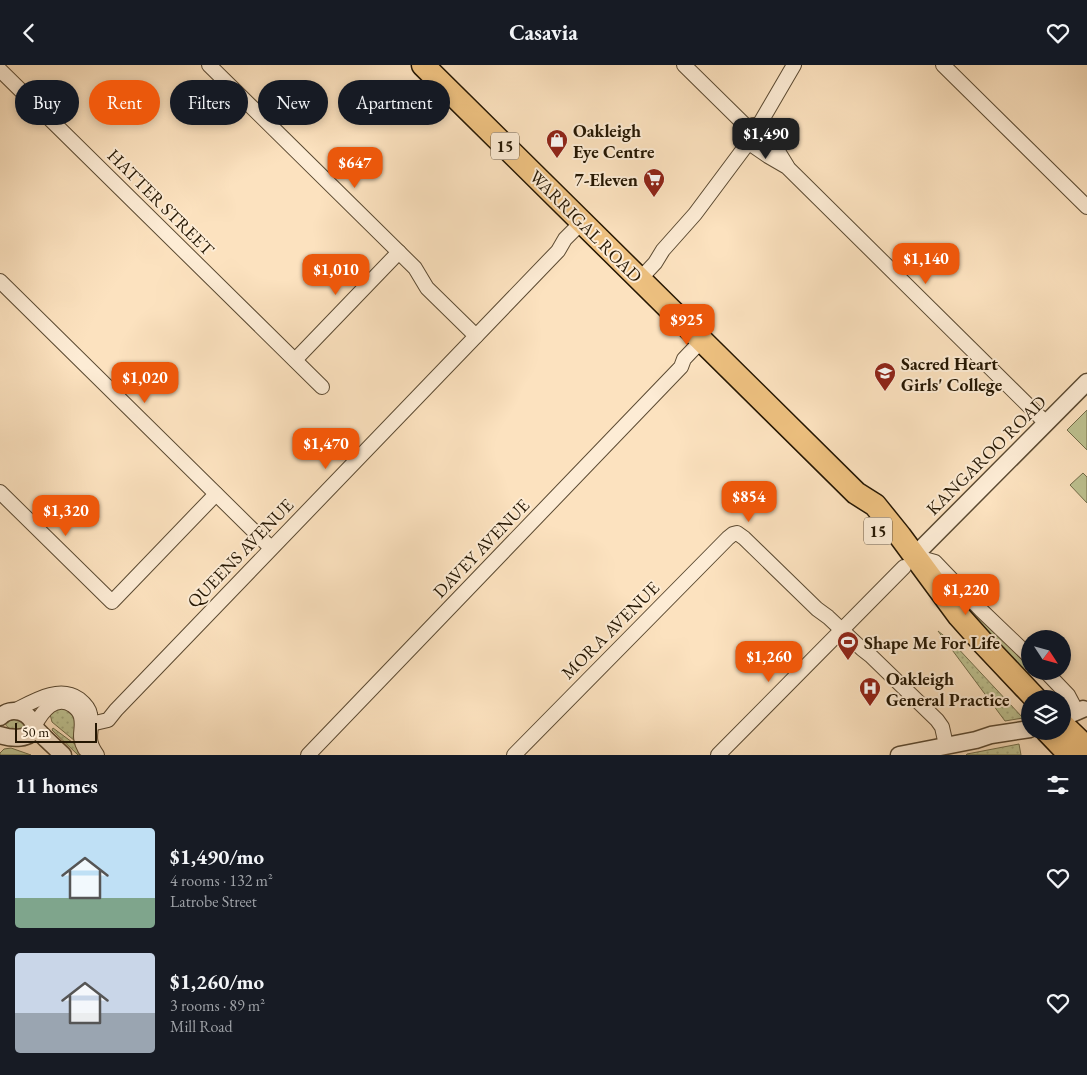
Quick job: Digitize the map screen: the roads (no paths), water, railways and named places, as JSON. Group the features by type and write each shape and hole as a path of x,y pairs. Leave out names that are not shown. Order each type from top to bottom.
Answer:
{"highway":[{"name":"WARRIGAL ROAD","path":"423,65 856,493 866,513 909,561 947,624 982,665 1021,698"},
{"path":"1077,714 1087,748"},
{"path":"1056,740 1070,755"}],"street":[{"path":"209,65 415,268 427,288 476,336"},
{"path":"684,65 757,130 780,153 787,167"},
{"path":"750,144 760,144 757,130 794,65"},
{"path":"943,65 1087,207"},
{"name":"HATTER STREET","path":"0,70 322,387"},
{"path":"750,144 787,167 1046,423"},
{"path":"638,277 654,255 663,250 695,214 750,144"},
{"name":"QUEENS AVENUE","path":"86,718 108,720 558,251 565,239 584,224"},
{"path":"295,360 398,252"},
{"path":"0,281 271,548"},
{"name":"DAVEY AVENUE","path":"308,755 681,367 684,359 705,343"},
{"name":"KANGAROO ROAD","path":"909,561 1087,382"},
{"path":"0,492 112,603 216,494"},
{"name":"MORA AVENUE","path":"514,755 735,533 741,535 817,609 841,629"},
{"path":"718,755 909,561 935,563 1021,648"},
{"path":"841,629 937,720 942,727 946,745"},
{"path":"1053,680 1068,695 1077,714"},
{"path":"6,712 51,694 68,693 77,697 87,706 86,718 80,736 87,751 93,755"},
{"path":"17,734 44,710 55,703 69,703 86,718 90,743 97,755"},
{"path":"6,712 26,714 32,719 17,734"},
{"path":"899,755 1021,730"},
{"path":"17,734 52,755"},
{"path":"17,734 46,739 63,755"}],"place":[{"name":"Oakleigh Eye Centre","path":"557,159"},
{"name":"7-Eleven","path":"654,198"},
{"name":"Sacred Heart Girls' College","path":"885,392"},
{"name":"Shape Me For Life","path":"848,661"},
{"name":"Oakleigh General Practice","path":"870,707"}]}
